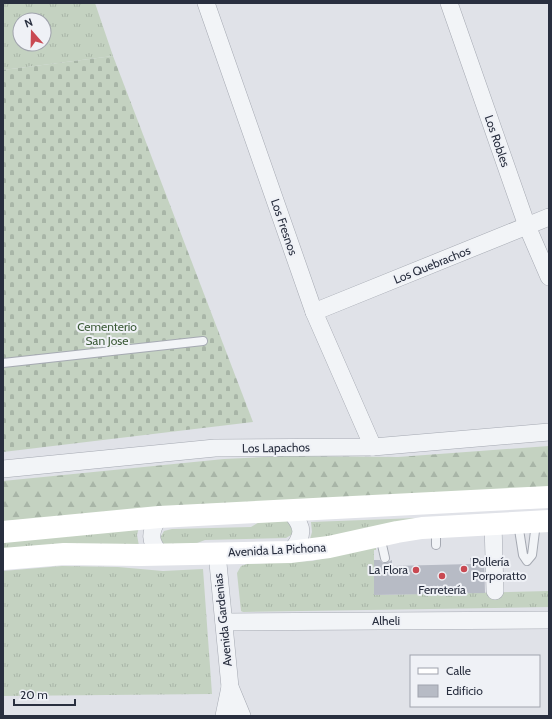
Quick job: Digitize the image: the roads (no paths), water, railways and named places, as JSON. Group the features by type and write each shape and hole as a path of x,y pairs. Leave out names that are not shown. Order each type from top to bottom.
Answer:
{"main road":[{"path":"3,532 158,517 549,497"},
{"name":"Avenida La Pichona","path":"3,559 64,554 161,555 290,552 329,547 412,530 436,536 493,524 534,522"}],"street":[{"name":"Los Fresnos","path":"206,3 314,312 373,447"},
{"name":"Los Robles","path":"449,3 527,226 549,277"},
{"name":"Los Quebrachos","path":"314,312 549,216"},
{"name":"Los Lapachos","path":"3,470 216,448 373,447 549,432"},
{"path":"290,511 300,525 301,534 296,545 290,552"},
{"path":"158,517 152,531 152,538 153,544 161,555"},
{"path":"493,524 495,591"},
{"name":"Avenida Gardenias","path":"217,553 230,687 224,716"},
{"name":"Alheli","path":"224,622 549,620"},
{"name":"Avenida Gardenias","path":"230,687 242,716"}],"lane":[{"path":"3,362 203,341"},
{"path":"380,536 385,558"}],"place":[{"name":"Pollería Porporatto","path":"464,569"},
{"name":"La Flora","path":"416,570"},
{"name":"Ferretería","path":"442,576"}],"park label":[{"name":"Cementerio San Jose","path":"107,334"}]}
